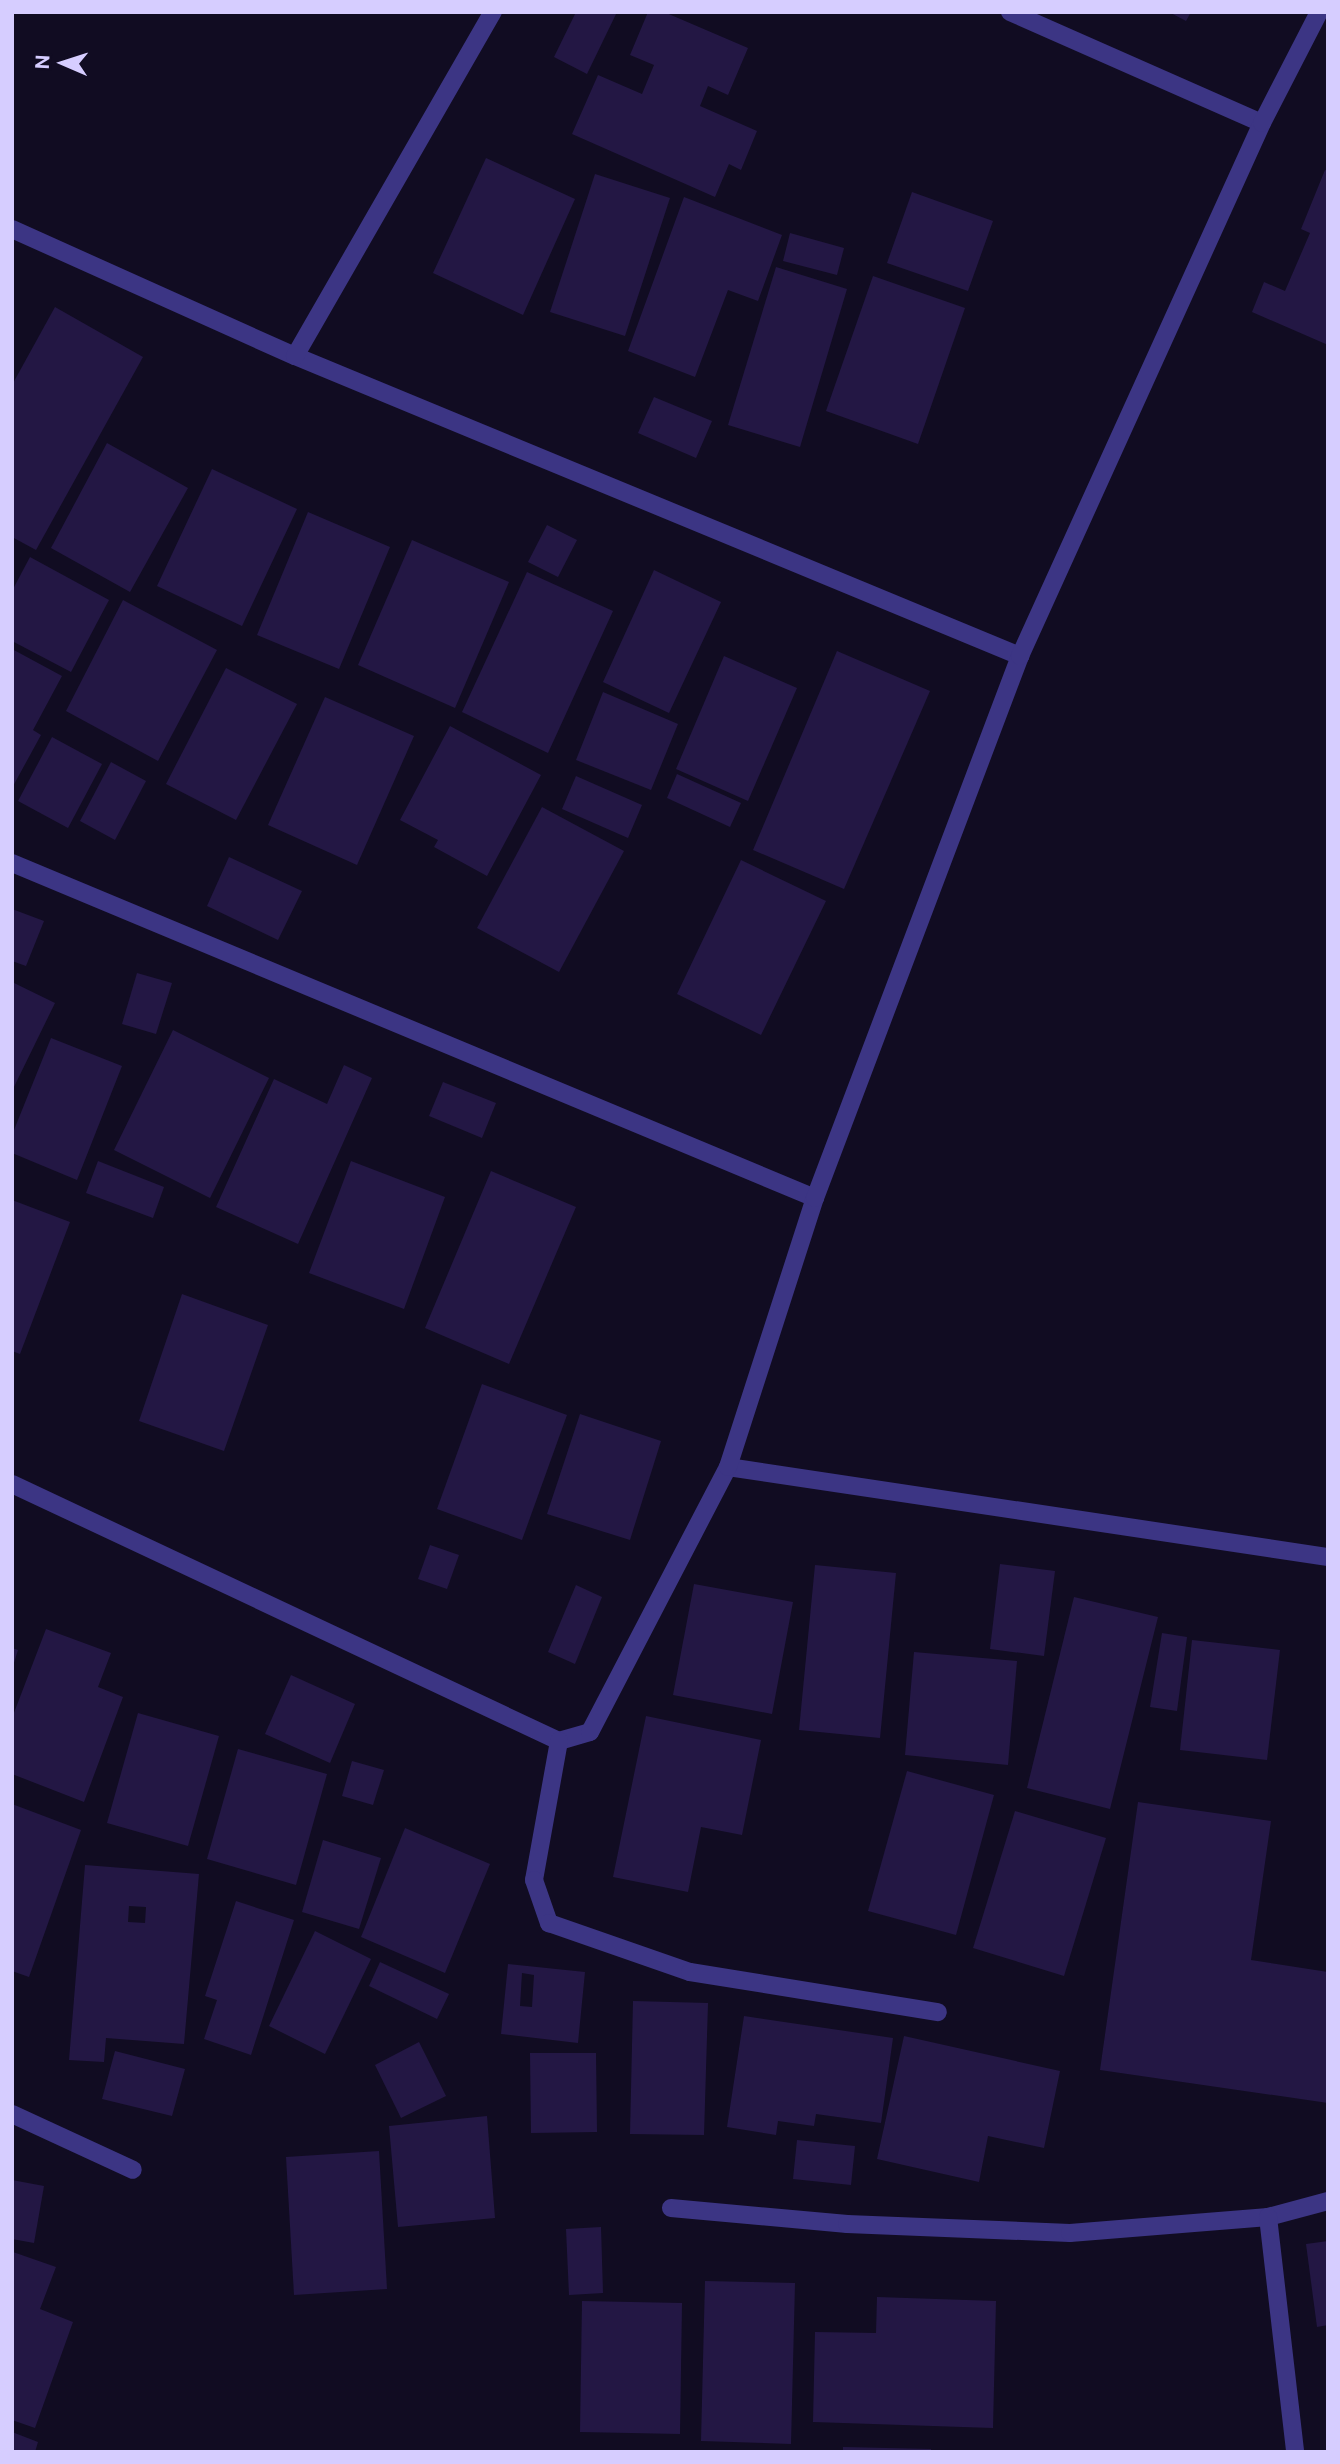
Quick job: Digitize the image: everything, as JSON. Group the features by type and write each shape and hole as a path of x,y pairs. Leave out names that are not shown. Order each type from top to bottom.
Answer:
{"street":[{"path":"295,355 494,12"},
{"path":"1010,12 1262,124"},
{"path":"12,1484 559,1741 590,1732 728,1467 815,1198 1020,656 1262,124 1319,12"},
{"path":"12,229 295,355 1020,656"},
{"path":"12,863 815,1198"},
{"path":"728,1467 1328,1557"},
{"path":"559,1741 534,1880 549,1923 690,1972 938,2012"},
{"path":"12,2114 133,2171"},
{"path":"671,2208 847,2224 1070,2233 1268,2217 1328,2201"},
{"path":"1268,2217 1295,2452"}],"building":[{"path":"576,12 617,12 587,74 554,57"},
{"path":"648,12 664,12 748,48 728,95 708,86 700,106 757,131 741,170 729,164 715,197 572,134 598,75 642,94 654,65 630,55"},
{"path":"1169,12 1191,12 1186,21"},
{"path":"486,158 575,199 523,315 433,273"},
{"path":"1325,170 1328,171 1328,345 1252,312 1264,282 1285,291 1310,233 1301,229"},
{"path":"595,174 670,198 625,336 550,312"},
{"path":"912,192 993,221 968,291 887,263"},
{"path":"684,197 782,235 758,301 728,290 695,377 628,351"},
{"path":"790,233 844,248 837,275 783,261"},
{"path":"776,267 847,289 800,447 728,425"},
{"path":"873,276 965,308 918,444 826,411"},
{"path":"55,307 143,357 36,550 12,537 12,385"},
{"path":"654,397 712,421 696,458 638,433"},
{"path":"107,443 188,488 130,592 51,548"},
{"path":"212,469 297,509 242,626 157,586"},
{"path":"308,512 390,547 339,669 257,635"},
{"path":"547,525 577,540 558,577 528,562"},
{"path":"412,540 509,582 455,708 358,665"},
{"path":"30,557 109,600 71,672 12,641 12,591"},
{"path":"654,570 721,602 669,713 603,682"},
{"path":"527,572 613,611 548,753 462,712"},
{"path":"123,600 217,650 158,761 66,711"},
{"path":"12,649 62,676 33,730 41,735 12,788"},
{"path":"837,651 930,691 844,889 753,850"},
{"path":"724,656 797,688 748,801 676,769"},
{"path":"226,668 297,704 236,820 166,784"},
{"path":"603,692 678,724 651,790 576,760"},
{"path":"325,697 414,736 357,865 268,825"},
{"path":"450,726 541,775 487,876 434,847 438,840 400,820"},
{"path":"52,737 102,764 68,828 18,801"},
{"path":"111,762 146,781 115,840 80,821"},
{"path":"677,774 741,803 730,827 667,798"},
{"path":"576,776 642,805 628,838 562,809"},
{"path":"542,807 624,851 559,972 477,928"},
{"path":"229,857 302,891 278,940 207,906"},
{"path":"741,860 826,901 761,1035 677,994"},
{"path":"12,909 44,921 26,966 12,961"},
{"path":"137,973 172,983 156,1034 122,1024"},
{"path":"12,982 55,1003 12,1091"},
{"path":"173,1030 269,1078 210,1198 114,1150"},
{"path":"51,1038 122,1066 77,1180 12,1153 12,1135"},
{"path":"344,1065 372,1078 298,1244 216,1207 274,1079 327,1104"},
{"path":"443,1082 496,1103 482,1138 429,1116"},
{"path":"98,1161 164,1187 153,1218 86,1193"},
{"path":"351,1161 445,1197 404,1309 309,1273"},
{"path":"491,1171 576,1207 509,1364 425,1328"},
{"path":"12,1200 70,1222 20,1354 12,1351"},
{"path":"182,1294 268,1325 224,1451 139,1421"},
{"path":"482,1384 567,1415 522,1540 437,1509"},
{"path":"580,1414 661,1441 630,1540 547,1514"},
{"path":"430,1545 459,1555 447,1589 418,1579"},
{"path":"1000,1564 1055,1571 1044,1656 990,1649"},
{"path":"815,1565 896,1573 880,1738 799,1730"},
{"path":"694,1584 793,1602 772,1714 673,1695"},
{"path":"576,1585 602,1597 575,1664 548,1652"},
{"path":"1074,1597 1158,1617 1110,1809 1027,1788"},
{"path":"46,1629 111,1653 98,1687 123,1697 84,1802 12,1774 12,1718"},
{"path":"1162,1633 1187,1637 1177,1711 1150,1707"},
{"path":"1192,1640 1280,1650 1267,1760 1180,1750"},
{"path":"12,1648 18,1650 13,1666 12,1666"},
{"path":"914,1652 1017,1661 1008,1765 905,1755"},
{"path":"291,1675 355,1704 330,1763 265,1734"},
{"path":"138,1713 219,1736 188,1846 107,1823"},
{"path":"646,1716 761,1740 742,1835 701,1827 688,1892 613,1877"},
{"path":"238,1749 327,1774 296,1885 207,1859"},
{"path":"352,1761 384,1770 373,1805 342,1796"},
{"path":"907,1771 994,1795 956,1935 868,1911"},
{"path":"1138,1802 1271,1821 1251,1960 1328,1972 1328,2103 1100,2070"},
{"path":"12,1804 81,1830 29,1977 12,1971"},
{"path":"1015,1811 1106,1838 1064,1976 973,1948"},
{"path":"405,1828 490,1864 445,1973 361,1937"},
{"path":"323,1840 381,1858 359,1929 302,1912"},
{"path":"85,1865 199,1874 184,2044 106,2038 104,2062 69,2060","holes":["129,1906 146,1907 145,1923 128,1922"]},
{"path":"236,1901 294,1920 251,2055 204,2039 217,2000 205,1996"},
{"path":"315,1931 371,1959 325,2054 269,2026"},
{"path":"380,1962 449,1994 437,2019 369,1986"},
{"path":"508,1964 585,1972 578,2043 501,2034","holes":["522,1973 534,1975 532,2007 520,2006"]},
{"path":"633,2001 708,2003 704,2135 630,2134"},
{"path":"744,2016 893,2038 881,2123 816,2114 814,2126 778,2121 776,2135 727,2127"},
{"path":"904,2036 1060,2071 1044,2148 988,2136 979,2182 877,2159"},
{"path":"419,2042 446,2096 401,2118 375,2065"},
{"path":"115,2051 185,2069 172,2116 102,2099"},
{"path":"530,2053 596,2053 597,2132 531,2133"},
{"path":"487,2116 495,2218 398,2227 389,2126"},
{"path":"797,2140 855,2146 851,2185 793,2179"},
{"path":"379,2151 387,2289 294,2295 286,2157"},
{"path":"12,2180 44,2186 34,2243 12,2239"},
{"path":"601,2227 603,2293 569,2295 566,2229"},
{"path":"1328,2241 1328,2325 1317,2327 1306,2244"},
{"path":"13,2252 56,2267 40,2309 73,2322 35,2428 12,2420"},
{"path":"705,2281 795,2283 791,2444 701,2441"},
{"path":"877,2297 996,2301 993,2428 813,2422 815,2332 876,2333"},
{"path":"582,2301 682,2303 680,2434 580,2432"},
{"path":"12,2432 38,2442 35,2452 12,2452"},
{"path":"843,2447 931,2449 931,2452 843,2452"}]}
